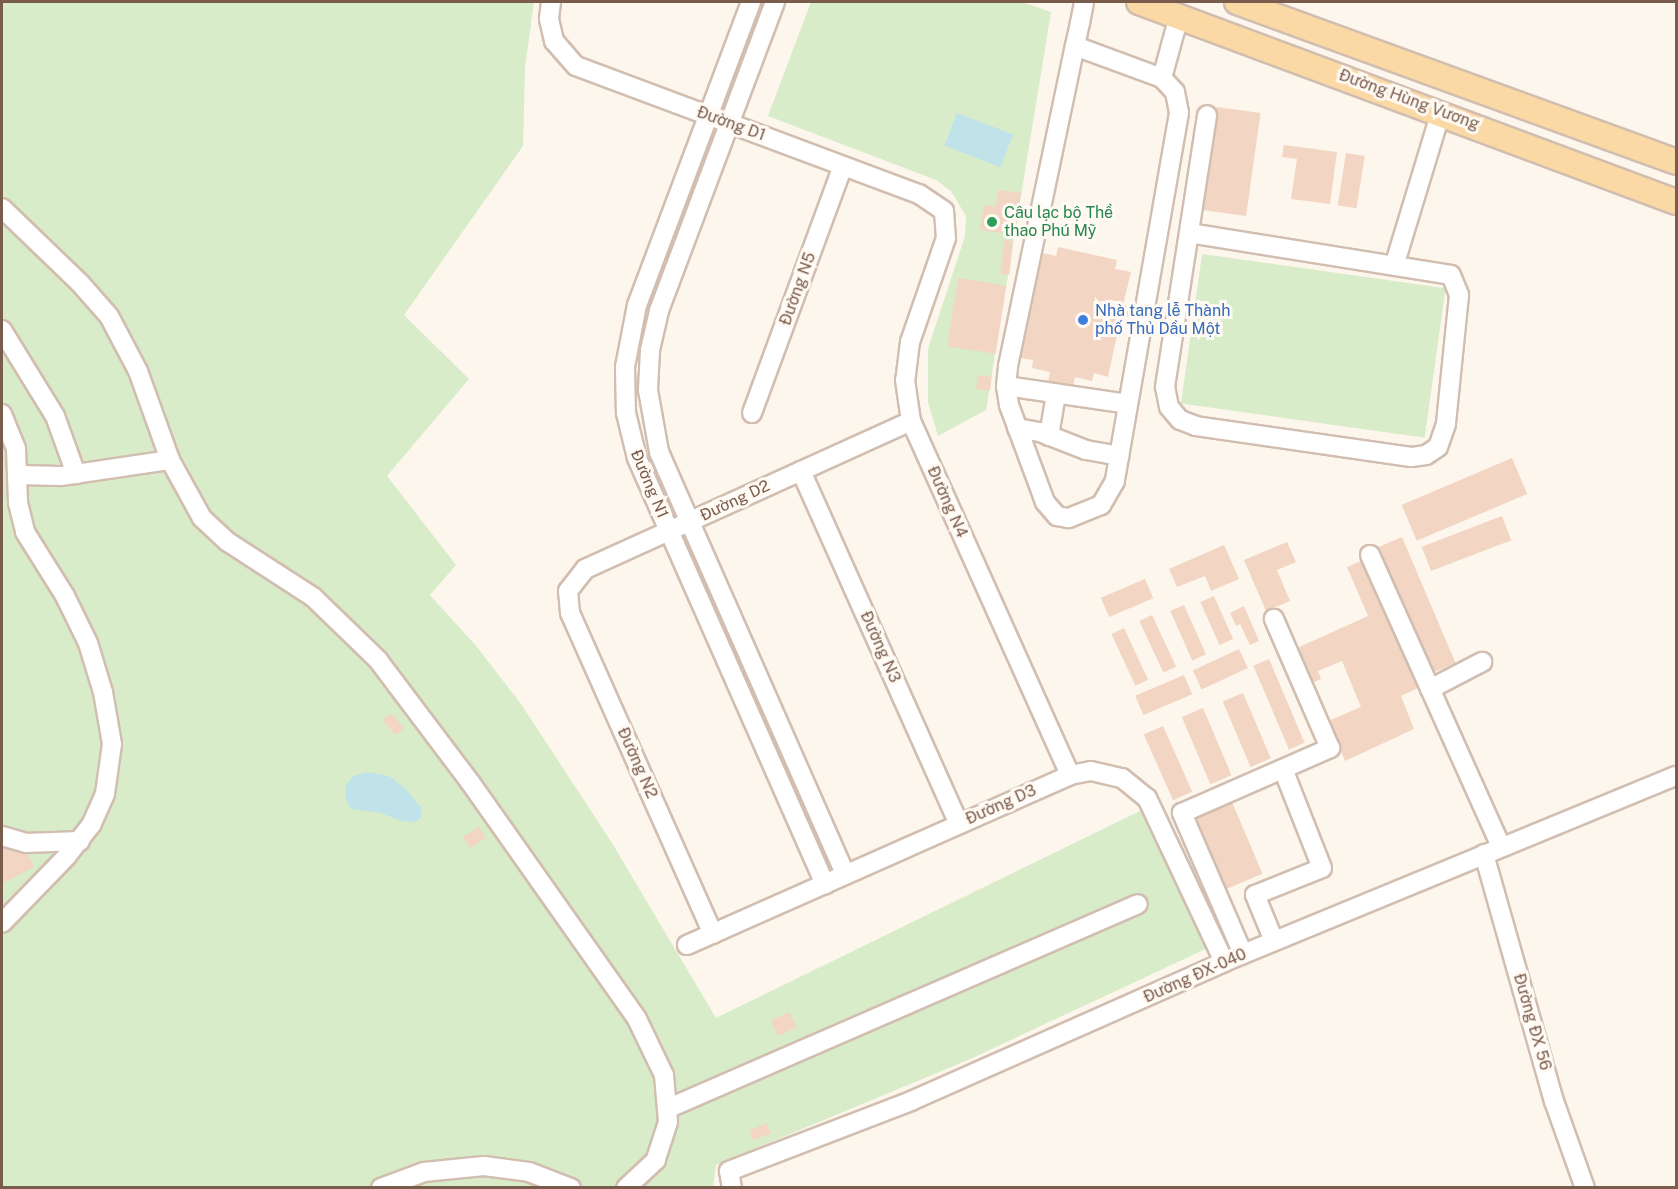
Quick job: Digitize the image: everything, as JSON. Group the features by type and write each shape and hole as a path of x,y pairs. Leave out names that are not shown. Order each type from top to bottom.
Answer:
{"main road":[{"name":"Đường Hùng Vương","path":"1140,2 1181,9 1677,202"},
{"path":"1237,2 1677,162"}],"street":[{"name":"Đường D1","path":"551,2 549,20 554,41 576,66 927,197 947,218"},
{"name":"Đường N1","path":"751,2 637,305 625,367 630,436 669,531 825,884"},
{"name":"Đường N1","path":"775,2 659,311 648,369 650,410 660,452 846,875"},
{"path":"1075,46 1162,78 1174,92 1179,113 1112,490 1101,506 1084,515 1063,518 1047,508 1017,428 1006,386 1075,46 1084,2"},
{"path":"1162,78 1181,9"},
{"path":"1395,263 1441,112"},
{"path":"1189,233 1445,271 1455,280 1459,295 1444,434 1433,452 1418,457 1196,426 1174,415 1166,398 1165,387 1207,115"},
{"name":"Đường N5","path":"752,413 843,166"},
{"path":"2,208 80,282 109,316 138,371 170,459 192,504 214,531 286,576 339,619 419,712 637,1019 659,1059 669,1108 666,1135 656,1160 626,1188"},
{"name":"Đường N4","path":"947,218 943,246 910,342 905,380 911,421 1070,775"},
{"path":"2,330 55,416 76,474"},
{"path":"1006,386 1128,405"},
{"path":"1049,436 1056,394"},
{"path":"2,414 16,448 19,475 18,503 25,532 65,596 88,643 111,730 112,760 105,794 80,841 2,923"},
{"name":"Đường D2","path":"568,591 585,569 911,421"},
{"path":"1017,428 1049,436 1086,450 1119,456"},
{"path":"19,475 47,478 170,459"},
{"name":"Đường N3","path":"801,471 959,824"},
{"name":"Đường ĐX 56","path":"1370,555 1430,689 1493,850 1554,1101 1585,1188"},
{"name":"Đường N2","path":"568,591 570,613 713,934"},
{"path":"1243,954 1182,813 1330,748 1274,619"},
{"path":"1430,689 1482,662"},
{"path":"1274,941 1255,894 1322,868 1283,769"},
{"name":"Đường D3","path":"687,945 1070,775 1091,771 1113,774 1144,792 1224,962"},
{"name":"Đường ĐX-040","path":"732,1188 729,1171 911,1101 1224,962 1677,776"},
{"path":"2,836 26,843 80,841"},
{"path":"669,1108 1138,904"},
{"path":"381,1188 424,1172 484,1166 529,1172 572,1188"}],"green space":[{"path":"2,2 534,2 525,68 523,146 404,315 469,379 387,476 456,565 430,595 477,647 521,704 612,843 716,1018 1146,808 1210,947 968,1060 716,1165 713,1187 2,1188"},
{"name":"Câu lạc bộ Thể thao Phú Mỹ","path":"811,2 1022,2 1051,12 986,410 938,436 928,402 928,349 965,236 966,216 951,191 936,180 768,116"},
{"path":"1202,254 1446,288 1425,438 1181,404"}],"water":[{"path":"957,113 1013,135 1000,167 944,146"},
{"path":"368,772 389,776 406,789 421,807 421,818 415,822 401,821 381,813 351,809 345,798 346,785 353,776"}],"building":[{"path":"1217,107 1261,113 1246,216 1203,210"},
{"path":"1284,145 1337,152 1330,204 1291,199 1297,159 1282,157"},
{"path":"1346,153 1365,156 1356,208 1338,205"},
{"path":"998,190 1021,193 1015,235 980,230 984,205 996,207"},
{"path":"1004,240 1013,241 1009,275 1000,274"},
{"path":"1058,247 1117,260 1115,269 1131,272 1123,305 1130,306 1123,336 1117,335 1108,377 1094,373 1092,381 1075,377 1073,386 1048,381 1050,372 1032,368 1033,360 1020,358 1029,317 1024,316 1030,287 1035,288 1043,253 1056,256"},
{"path":"958,278 1006,286 996,354 947,346"},
{"path":"978,375 992,377 990,391 976,389"},
{"path":"1512,458 1527,494 1417,541 1402,505"},
{"path":"1502,516 1511,540 1431,571 1422,547"},
{"path":"1402,537 1456,663 1432,673 1378,547"},
{"path":"1287,542 1296,562 1277,570 1290,601 1266,611 1244,560"},
{"path":"1224,545 1239,579 1211,591 1205,576 1177,587 1169,569"},
{"path":"1366,559 1420,687 1401,696 1414,729 1345,761 1328,721 1361,707 1342,661 1318,671 1321,679 1312,683 1297,648 1368,616 1347,567"},
{"path":"1145,579 1153,598 1109,617 1101,598"},
{"path":"1214,596 1233,639 1219,645 1200,602"},
{"path":"1184,605 1206,654 1192,660 1170,611"},
{"path":"1244,606 1259,641 1250,645 1240,624 1236,626 1230,613"},
{"path":"1152,615 1176,667 1163,673 1139,621"},
{"path":"1124,628 1148,680 1135,686 1111,634"},
{"path":"1239,649 1248,668 1202,690 1193,671"},
{"path":"1269,659 1305,743 1289,749 1253,666"},
{"path":"1184,675 1192,694 1143,715 1135,696"},
{"path":"1243,693 1271,758 1250,767 1223,702"},
{"path":"1203,708 1232,775 1210,784 1182,717"},
{"path":"391,713 404,728 396,735 383,720"},
{"path":"1163,726 1192,792 1173,800 1144,735"},
{"path":"1232,802 1262,874 1227,889 1196,817"},
{"path":"479,827 486,838 470,848 463,837"},
{"path":"20,837 34,867 3,883 2,846"},
{"path":"790,1012 797,1028 778,1036 771,1021"},
{"path":"767,1123 771,1133 754,1140 749,1130"}],"place":[{"name":"Câu lạc bộ Thể thao Phú Mỹ","path":"992,222"},
{"name":"Nhà tang lễ Thành phố Thủ Dầu Một","path":"1083,320"}]}
